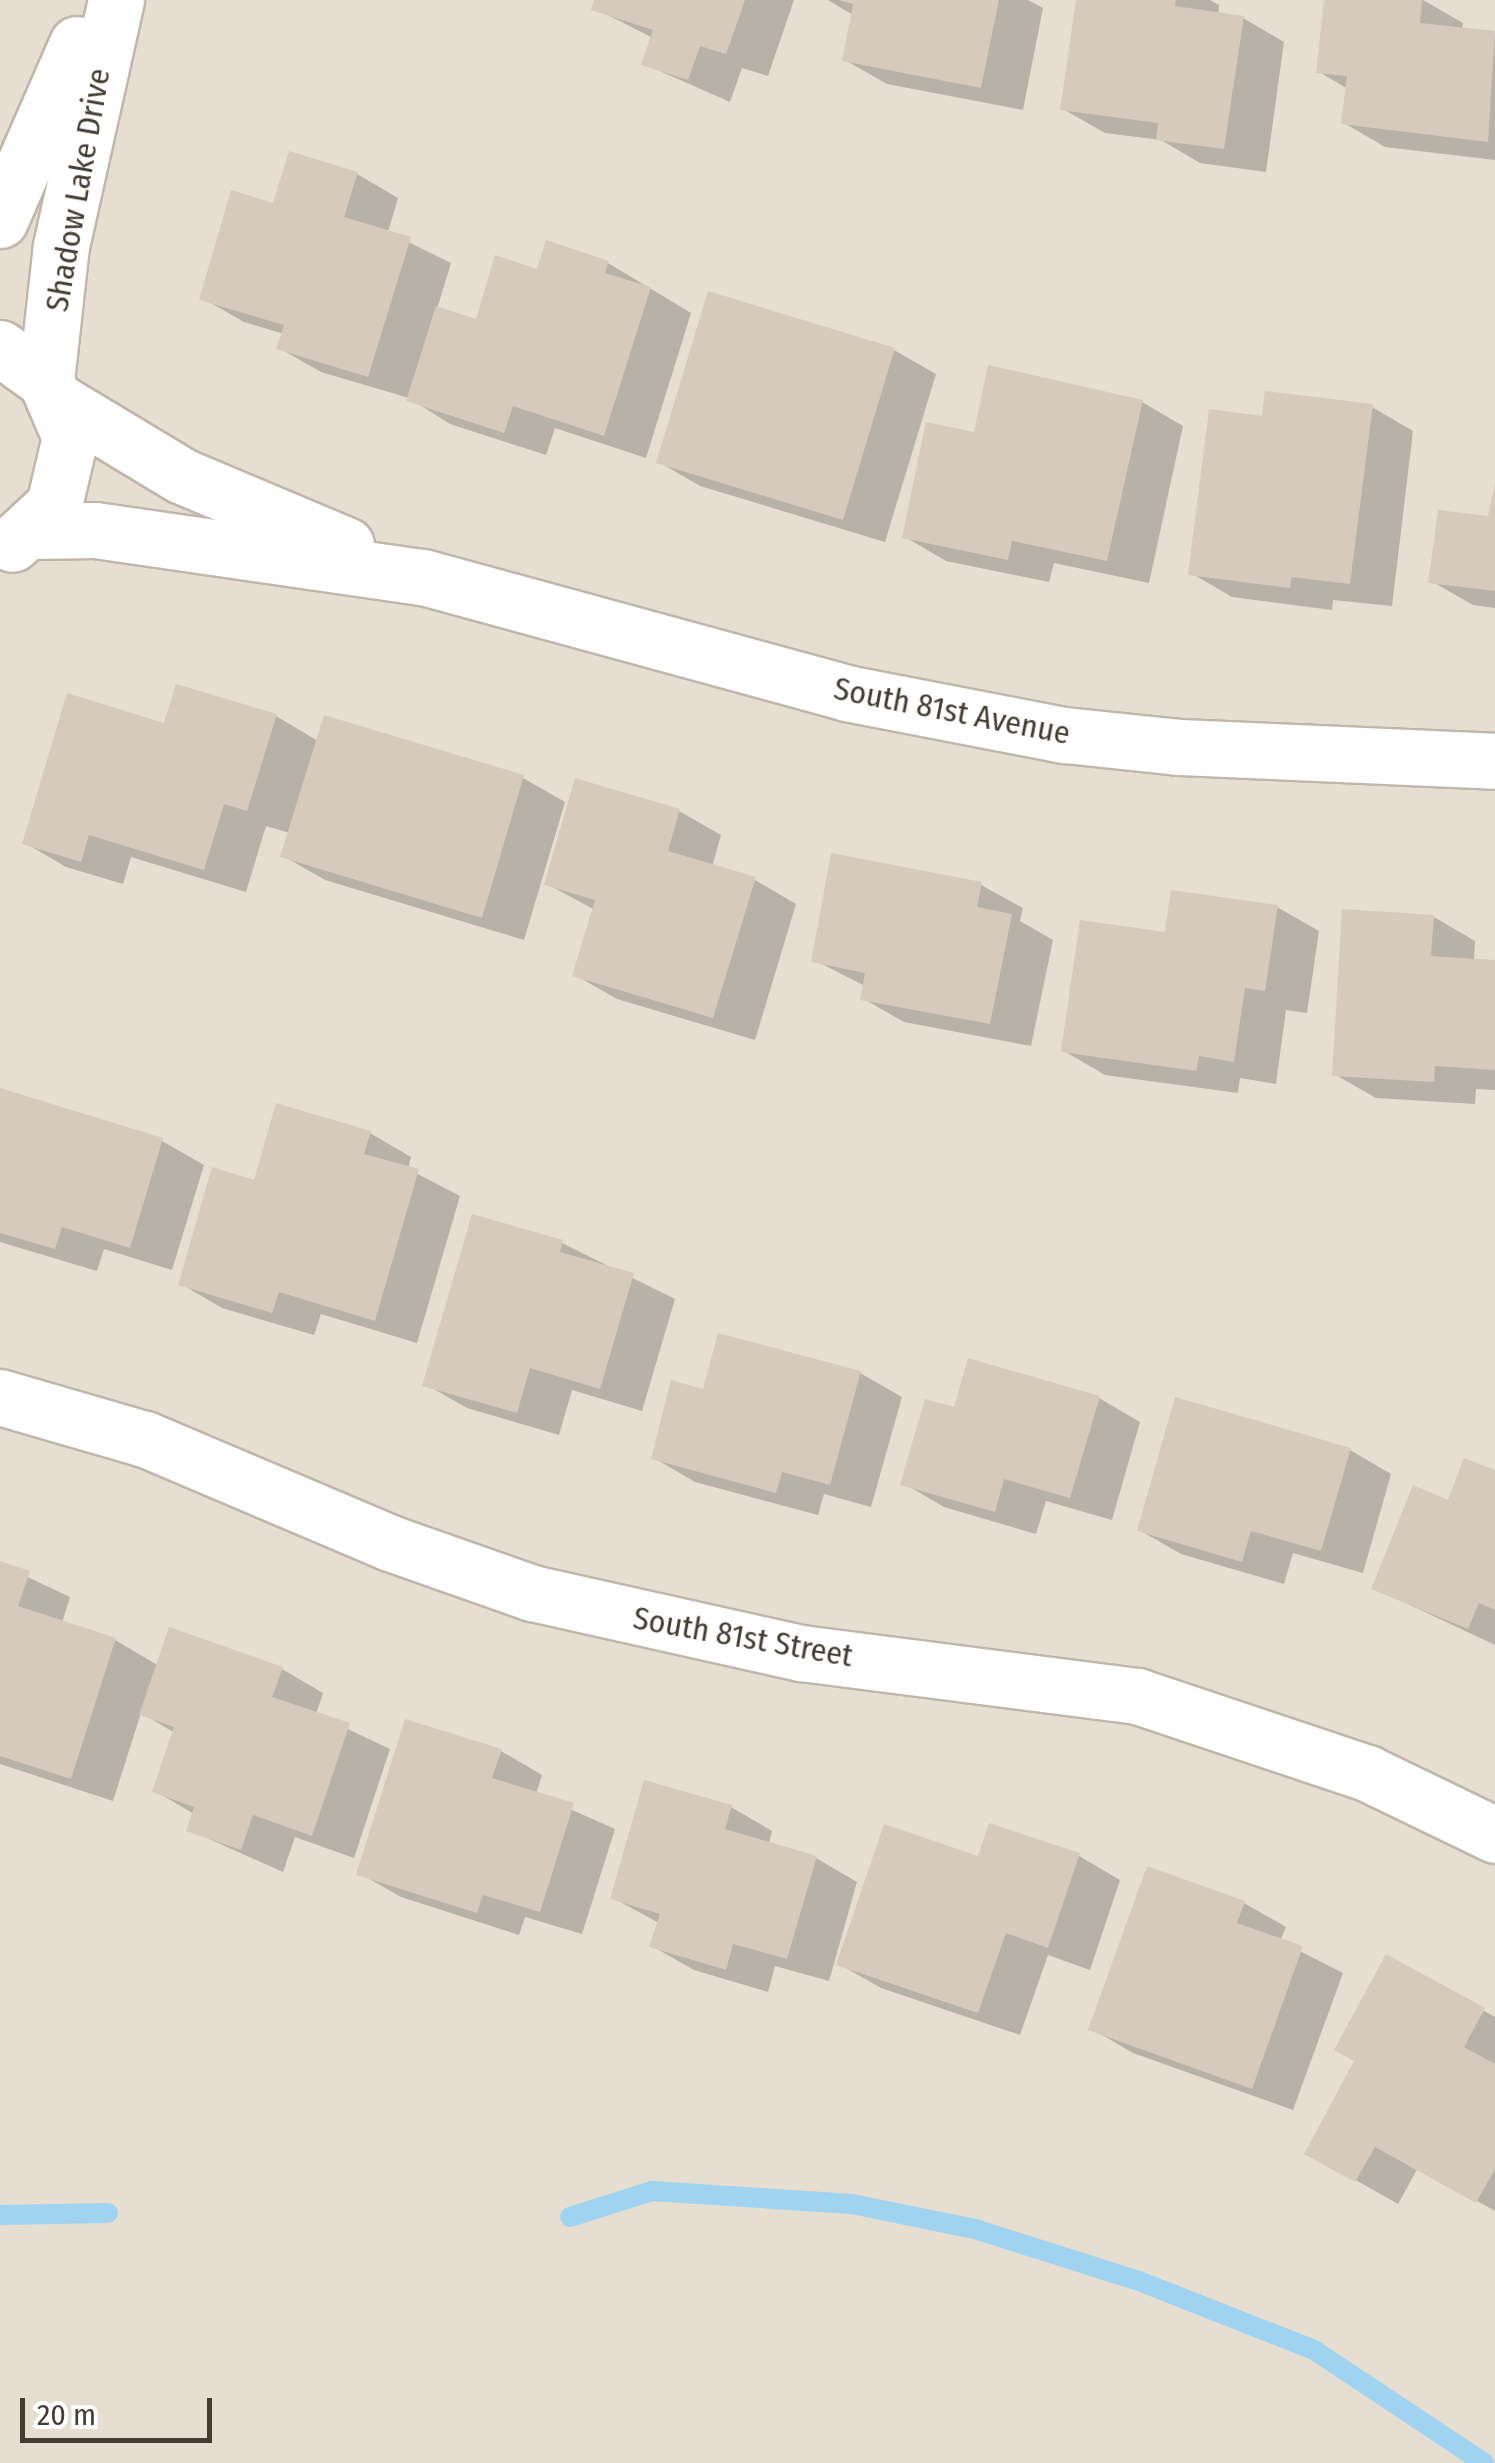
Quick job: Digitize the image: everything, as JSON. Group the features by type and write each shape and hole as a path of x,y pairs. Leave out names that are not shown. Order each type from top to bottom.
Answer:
{"street":[{"name":"Shadow Lake Drive","path":"0,220 96,0"},
{"name":"Shadow Lake Drive","path":"16,541 54,505 67,472 70,437 54,392 61,246 116,0"},
{"name":"South 81st Avenue","path":"0,348 54,392 182,476 423,577"},
{"name":"South 81st Avenue","path":"16,541 95,530 423,577 955,717 1180,747 1495,761"},
{"name":"South 81st Street","path":"0,1398 145,1439 390,1543 532,1593 801,1653 1137,1696 1367,1773 1495,1835"}],"shaded area":[{"path":"0,0 1495,0 1495,2463 0,2463"}],"building":[{"path":"594,0 745,0 726,54 700,46 688,80 641,65 653,30 591,10"},
{"path":"839,0 999,0 981,88 842,61 853,4"},
{"path":"1076,0 1176,0 1175,6 1244,16 1224,149 1156,140 1158,123 1060,110"},
{"path":"1324,0 1422,0 1420,23 1495,31 1488,142 1341,124 1347,76 1316,73"},
{"path":"289,151 358,172 344,217 411,237 368,377 276,349 284,325 199,300 231,190 273,203"},
{"path":"546,240 609,261 605,273 651,287 604,436 513,406 504,433 406,401 436,306 476,319 495,255 537,269"},
{"path":"708,291 895,348 843,520 656,463"},
{"path":"988,365 1143,400 1107,561 1012,541 1008,560 902,538 926,422 974,432"},
{"path":"1265,391 1373,404 1350,584 1292,577 1290,588 1188,575 1209,409 1262,416"},
{"path":"1495,483 1495,591 1428,583 1438,510 1488,516"},
{"path":"176,684 277,714 247,811 224,804 204,870 89,835 81,862 22,844 67,693 164,723"},
{"path":"324,715 524,775 482,918 280,857"},
{"path":"575,778 680,809 668,851 756,877 713,1018 572,976 595,900 544,885"},
{"path":"831,853 982,882 977,907 1012,914 990,1024 860,1000 865,973 811,962"},
{"path":"1171,890 1278,905 1265,991 1245,988 1234,1062 1199,1056 1196,1071 1061,1052 1080,920 1165,932"},
{"path":"1342,909 1434,915 1431,956 1495,960 1495,1070 1435,1066 1434,1082 1332,1076"},
{"path":"0,1088 163,1138 130,1248 62,1227 55,1249 0,1233"},
{"path":"276,1103 371,1131 364,1154 419,1169 375,1321 279,1292 272,1313 178,1285 212,1167 254,1180"},
{"path":"472,1214 563,1240 560,1252 634,1273 600,1389 530,1368 517,1413 422,1386"},
{"path":"718,1333 861,1371 830,1485 782,1472 776,1493 651,1459 671,1380 703,1389"},
{"path":"968,1358 1100,1396 1070,1498 1004,1479 995,1512 900,1485 925,1399 954,1407"},
{"path":"1175,1397 1351,1448 1321,1551 1251,1531 1242,1562 1137,1531"},
{"path":"1464,1458 1495,1470 1495,1610 1479,1603 1468,1629 1371,1589 1413,1485 1448,1500"},
{"path":"0,1561 30,1571 18,1606 116,1638 71,1779 0,1756"},
{"path":"169,1627 283,1667 272,1697 350,1723 312,1836 253,1815 241,1850 186,1831 194,1807 152,1792 174,1727 139,1715"},
{"path":"405,1719 502,1749 492,1778 574,1803 540,1912 483,1895 477,1913 356,1875"},
{"path":"644,1780 732,1805 725,1829 817,1856 787,1959 733,1944 726,1970 649,1947 660,1914 610,1899"},
{"path":"989,1823 1080,1853 1048,1948 1006,1933 978,2013 836,1965 884,1824 978,1856"},
{"path":"1147,1866 1245,1901 1237,1923 1303,1946 1252,2089 1088,2030"},
{"path":"1386,1954 1485,2008 1464,2047 1495,2064 1495,2169 1476,2203 1375,2147 1355,2182 1304,2154 1354,2061 1334,2050"}],"waterway":[{"path":"570,2217 652,2191 852,2204 975,2229 1139,2281 1314,2350 1484,2463"},
{"path":"0,2215 108,2213"}]}
